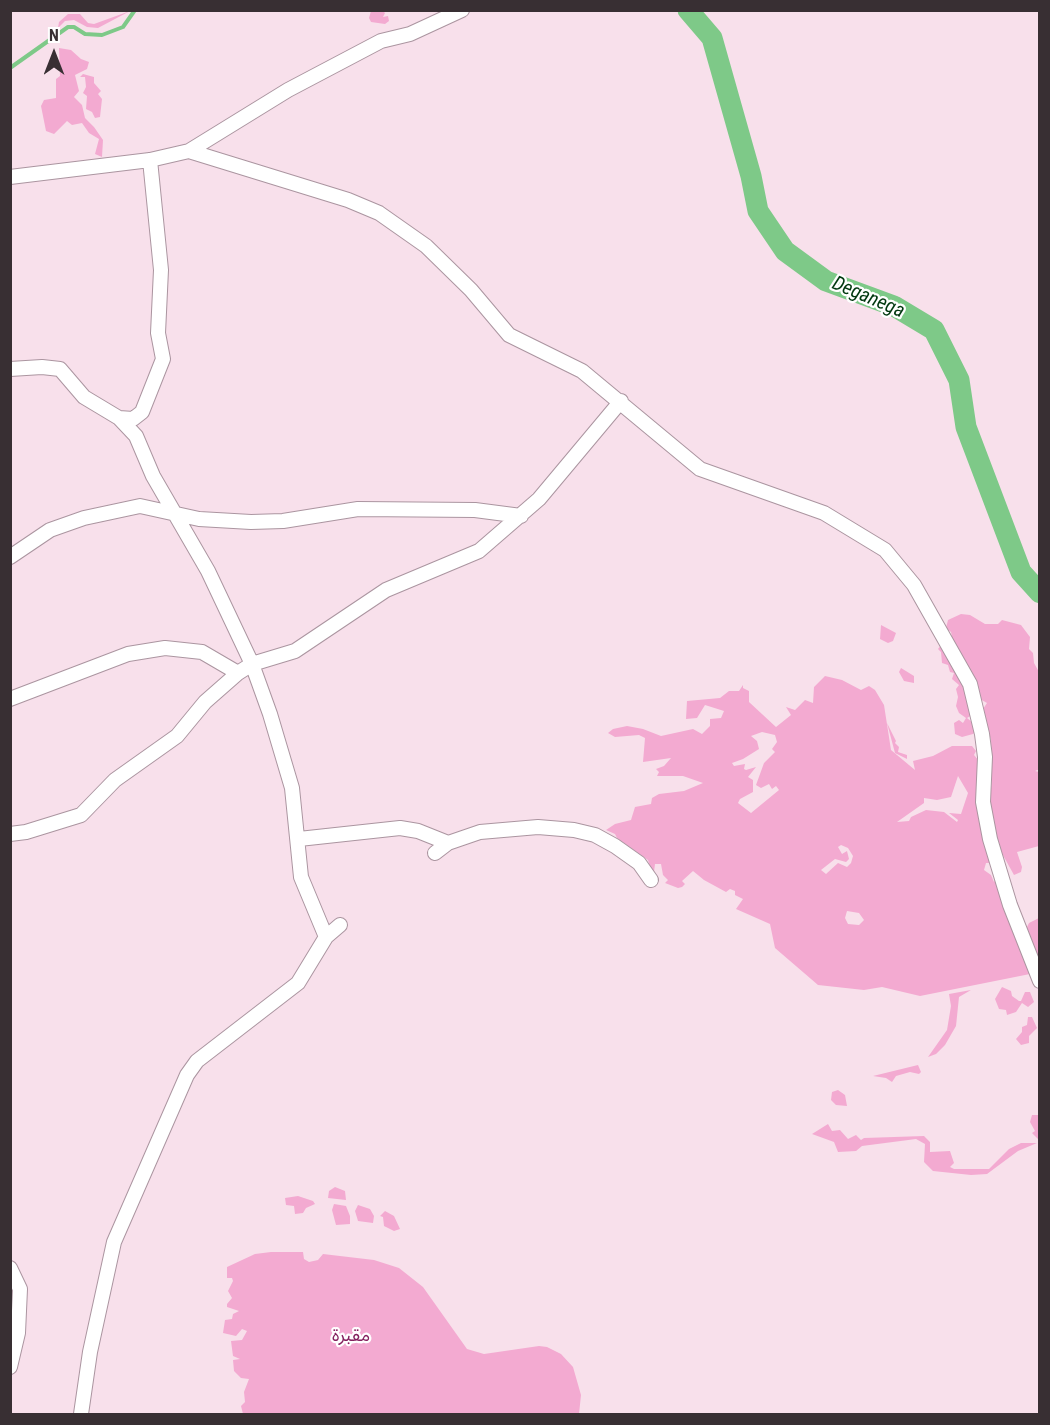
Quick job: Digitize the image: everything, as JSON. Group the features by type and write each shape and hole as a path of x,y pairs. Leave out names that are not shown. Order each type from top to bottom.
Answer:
{"street":[{"path":"10,177 150,160 189,151 288,90 381,41 410,34 462,10"},
{"path":"189,151 348,200 379,213 426,246 471,290 509,335 582,371 621,401 700,469 824,513 885,550 914,585 970,684 983,745 983,802 990,839 1010,905 1040,981"},
{"path":"137,441 142,412 163,359 158,333 161,270 150,160"},
{"path":"10,369 42,367 60,369 84,397 119,418 137,441 153,476 208,571 252,664 285,762 299,839 301,877 326,937"},
{"path":"10,834 26,832 81,815 116,780 177,736 205,702 238,673 252,664 295,651 386,590 479,551 521,516 621,401"},
{"path":"119,418 133,419 142,412"},
{"path":"10,557 50,530 84,518 140,506 199,519 250,522 283,521 358,508 475,510 521,516"},
{"path":"10,699 128,654 165,648 202,652 238,673"},
{"path":"435,853 448,843 480,832 538,827 574,830 595,835 615,846 639,863 651,879"},
{"path":"299,839 400,828 418,831 448,843"},
{"path":"81,1414 90,1352 114,1242 187,1075 197,1061 298,983 326,937 340,926"},
{"path":"10,1268 20,1289 18,1333 10,1367"}],"green space":[{"path":"130,11 98,28 87,27 74,20 65,21 58,28 59,22 68,14 80,14 88,23 94,24"},
{"path":"371,11 383,11 385,13 383,17 388,16 389,21 385,24 371,22 369,18"},
{"path":"59,48 71,50 81,59 89,62 87,69 75,75 79,91 74,97 82,105 85,118 103,140 102,157 95,154 99,139 89,133 82,123 72,125 67,121 54,134 46,131 41,106 44,100 56,98 56,79 60,76"},
{"path":"83,74 94,77 94,83 101,91 98,94 102,99 100,117 95,118 92,112 86,109 87,96 83,93 86,87 85,77 80,77"},
{"path":"961,614 970,615 985,624 998,624 1002,620 1021,625 1030,637 1029,649 1033,653 1034,663 1039,672 1040,769 1035,771 1039,772 1039,846 1017,852 1022,867 1021,872 1014,875 999,848 988,808 992,782 991,740 981,712 987,703 980,699 965,661 953,641 951,632 946,628 948,620"},
{"path":"881,625 896,633 893,641 888,643 880,639"},
{"path":"941,645 945,655 949,654 963,680 962,684 972,715 967,718 972,722 975,732 973,734 962,737 955,734 954,723 959,720 963,723 966,718 959,713 956,706 958,697 956,689 959,685 952,679 954,673 950,672 948,665 942,663 941,652 938,649"},
{"path":"901,668 914,676 914,683 904,681 899,672"},
{"path":"825,676 842,680 861,690 869,686 875,690 884,705 891,750 915,770 913,761 933,756 952,746 972,746 976,751 974,755 980,762 976,787 979,795 976,801 985,837 983,842 987,845 993,863 986,863 984,870 991,875 994,882 995,880 1030,974 920,996 882,987 864,990 818,985 775,948 770,924 736,909 743,899 735,895 735,891 730,889 726,892 693,871 682,881 685,884 682,887 678,888 665,883 668,880 663,875 661,864 655,864 654,872 648,860 617,838 615,834 606,830 615,824 631,820 635,807 651,804 652,798 659,794 684,791 703,783 683,776 657,776 659,772 656,769 664,766 671,758 643,762 645,738 639,735 615,737 608,733 613,729 627,726 661,736 693,729 702,734 710,726 710,719 721,718 724,711 705,705 697,718 686,719 687,701 720,698 729,691 739,691 743,685 743,688 749,691 749,702 776,727 791,715 786,707 795,710 805,700 813,703 814,687","holes":["762,732 775,735 777,742 772,749 775,752 764,763 756,785 761,788 769,784 772,789 776,786 779,790 751,813 738,803 740,799 753,792 753,780 748,777 756,767 746,770 744,769 745,764 734,766 732,763 759,749 757,741 751,736","958,776 968,793 961,814 949,813 958,820 957,822 944,812 926,810 911,817 909,821 897,822 924,803 924,798 937,800 951,797","841,845 848,848 853,856 851,863 847,867 838,863 826,874 821,870 835,859 846,862 849,859 847,851 842,854 838,847","847,911 859,913 864,920 859,925 848,924 845,918"]},
{"path":"887,723 899,747 898,752 907,755 907,759 895,753"},
{"path":"1039,918 1039,968 1025,931 1029,923"},
{"path":"1002,987 1011,991 1012,996 1019,1001 1025,992 1030,992 1034,1002 1028,1007 1022,1003 1016,1012 1007,1015 1006,1010 999,1009 995,999"},
{"path":"971,990 959,997 956,1026 945,1045 936,1054 928,1057 947,1030 951,1006 949,994"},
{"path":"1028,1017 1032,1017 1037,1028 1029,1036 1029,1043 1021,1045 1016,1039 1022,1032 1022,1027 1027,1025"},
{"path":"918,1065 921,1072 919,1074 910,1072 896,1076 892,1082 886,1078 873,1076"},
{"path":"838,1090 845,1095 847,1106 836,1105 831,1100 832,1092"},
{"path":"1032,1115 1039,1115 1039,1140 1032,1133 1035,1131 1030,1122"},
{"path":"828,1124 832,1131 840,1130 848,1139 856,1135 861,1140 864,1138 924,1136 930,1142 930,1152 950,1151 954,1163 950,1167 954,1169 989,1169 1009,1149 1021,1143 1037,1143 1018,1151 987,1174 971,1175 933,1171 924,1162 925,1144 916,1139 862,1146 856,1151 838,1152 834,1142 812,1134"},
{"path":"335,1187 345,1191 346,1200 328,1198 329,1191"},
{"path":"298,1196 313,1201 315,1204 306,1208 303,1213 295,1214 294,1206 286,1205 285,1198"},
{"path":"334,1204 346,1206 350,1224 336,1225 332,1210"},
{"path":"358,1205 370,1209 374,1216 373,1223 358,1221 355,1211"},
{"path":"385,1211 394,1216 400,1229 394,1231 384,1226 383,1217 380,1216"},
{"name":"مقبرة","path":"303,1252 304,1259 309,1262 318,1260 323,1254 374,1260 399,1268 423,1287 467,1349 484,1354 539,1346 561,1354 573,1367 581,1395 579,1414 243,1414 241,1406 245,1402 244,1392 249,1379 241,1378 234,1371 233,1360 240,1359 233,1356 231,1341 242,1340 247,1331 242,1329 236,1336 223,1333 225,1320 232,1319 233,1314 239,1311 227,1307 232,1298 228,1291 233,1281 232,1278 227,1278 227,1267 255,1254"}],"waterway":[{"path":"10,68 68,27 74,27 85,34 102,35 123,27 135,10"},
{"name":"Deganega","path":"688,10 712,38 751,176 758,211 785,251 826,281 894,306 934,330 959,380 966,427 1021,572 1040,593"}]}
